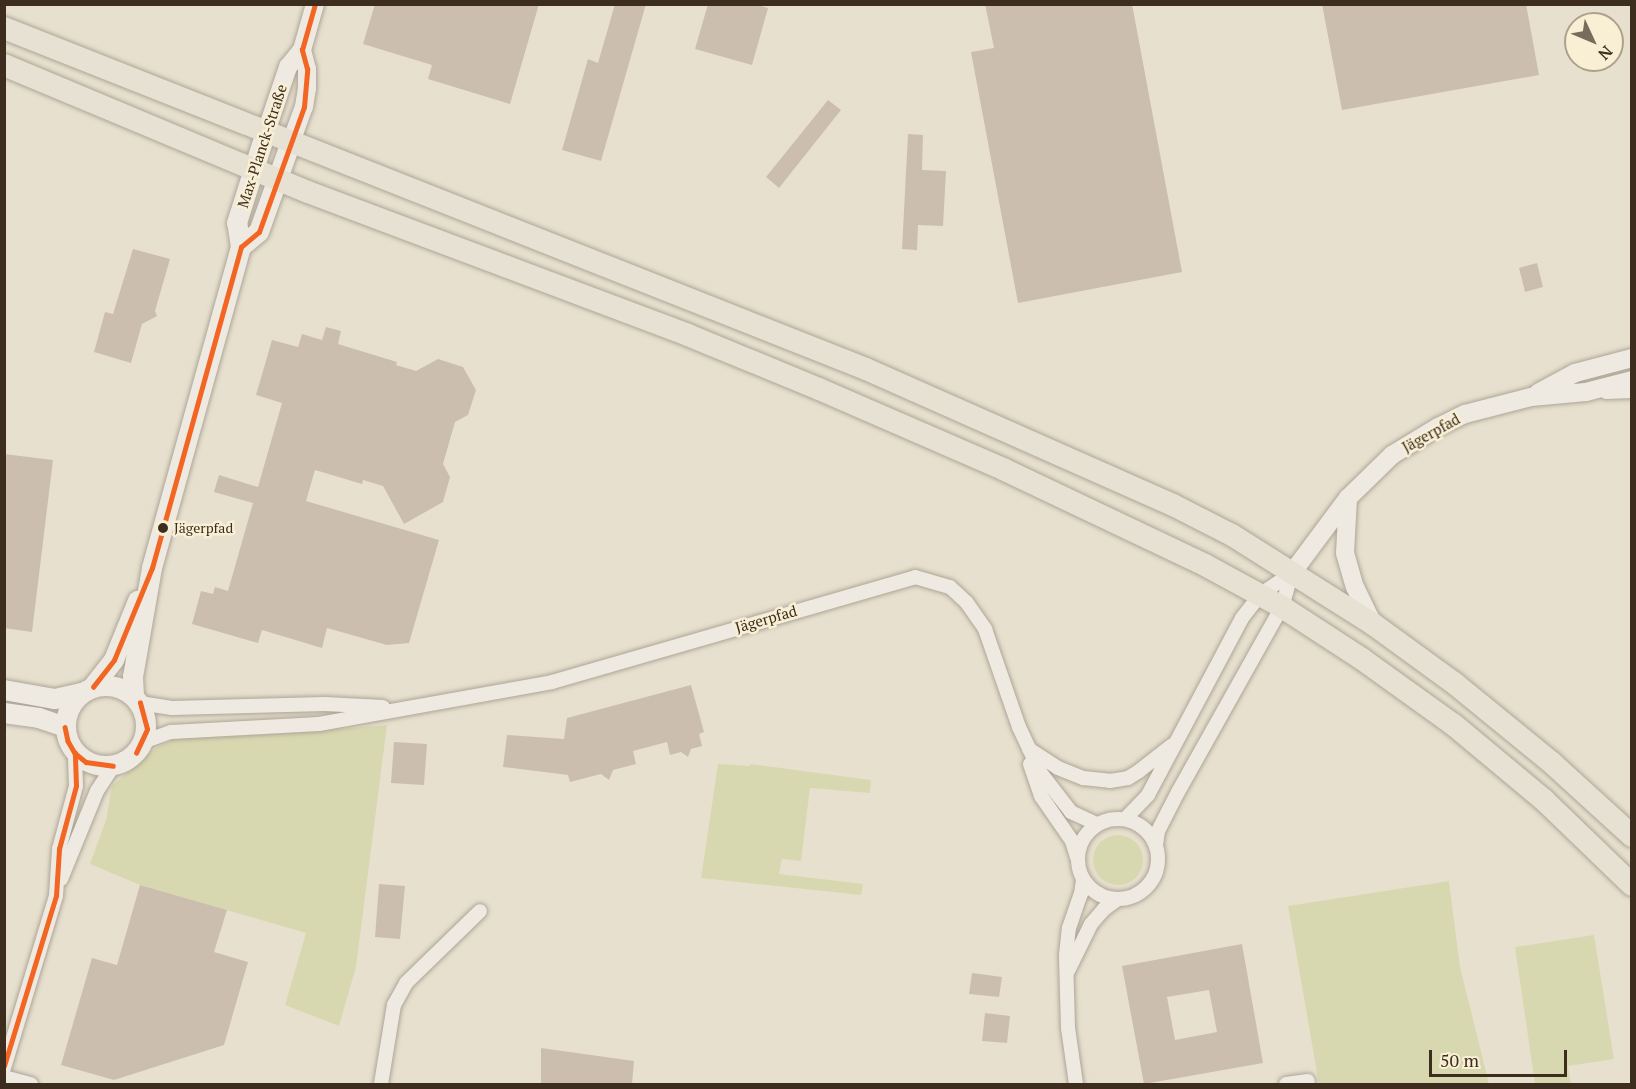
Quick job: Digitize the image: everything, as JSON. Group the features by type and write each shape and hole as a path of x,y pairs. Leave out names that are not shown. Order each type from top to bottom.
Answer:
{"main road":[{"path":"4,28 887,378 1173,505 1232,535 1373,624 1454,683 1552,763 1632,836"},
{"path":"4,65 278,179 688,335 819,389 1105,516 1262,594 1362,659 1454,725 1544,800 1632,885"},
{"name":"Max-Planck-Straße","path":"137,699 133,677 152,568 241,247 237,223 266,132"},
{"name":"Max-Planck-Straße","path":"241,247 259,232 291,142"},
{"name":"Max-Planck-Straße","path":"87,690 114,660 152,568"},
{"path":"4,690 55,699 87,690 114,686 137,699 146,722 143,742 136,753 113,766 99,766 86,762 75,753 68,741 65,728 72,703 87,690"},
{"path":"4,713 39,718 65,728"}],"street":[{"name":"Max-Planck-Straße","path":"266,132 288,67 302,50 315,4"},
{"name":"Max-Planck-Straße","path":"291,142 304,106 307,89 307,69 302,50"},
{"path":"1532,397 1575,373 1632,358"},
{"path":"1586,392 1632,380"},
{"path":"1532,397 1586,392 1632,392"},
{"name":"Jägerpfad","path":"1292,573 1348,498 1392,455 1438,427 1465,414 1532,397"},
{"path":"1348,498 1345,553 1355,587 1373,624"},
{"path":"1125,819 1148,795 1242,618 1262,594 1292,573"},
{"path":"1083,879 1098,894 1118,899 1135,896 1149,885 1158,866 1156,845 1158,831 1282,607 1292,573"},
{"name":"Jägerpfad","path":"406,708 552,682 915,577 950,586 967,603 984,629 1028,747"},
{"path":"137,699 172,708 325,704 406,708"},
{"path":"143,742 171,732 319,724 406,708"},
{"path":"1028,747 1058,768 1083,777 1110,781 1128,778 1177,741"},
{"path":"1028,747 1040,772 1071,812 1097,824"},
{"path":"1028,747 1030,771 1041,796 1072,841 1083,879 1082,894 1069,928 1065,955 1068,973 1068,1028 1076,1084"},
{"path":"57,886 59,849 76,786 75,753"},
{"path":"4,1068 57,886 97,791 113,766"},
{"path":"1077,857 1087,833 1097,824 1116,819 1125,819 1144,828 1156,845"},
{"path":"1068,973 1091,924 1104,909 1118,899"},
{"path":"381,1084 394,1005 406,982 480,911"},
{"path":"4,1077 30,1084"},
{"path":"1286,1084 1308,1081"}],"green space":[{"path":"387,725 356,967 339,1026 285,1005 306,933 140,885 90,864 106,820 112,786 156,748 181,736 277,734"},
{"path":"718,764 750,766 750,764 871,780 870,793 810,788 801,861 782,859 779,874 863,884 861,895 701,878"},
{"path":"1113,835 1123,835 1136,842 1143,855 1143,865 1136,878 1123,885 1113,885 1104,881 1097,874 1093,865 1093,855 1097,846 1104,839"},
{"path":"1449,881 1460,967 1489,1084 1319,1084 1288,906"},
{"path":"1594,935 1614,1059 1568,1066 1571,1084 1535,1084 1515,947"}],"building":[{"path":"375,4 539,4 510,104 428,79 432,65 363,44"},
{"path":"615,4 646,4 601,161 562,150 588,59 598,63"},
{"path":"708,4 755,4 768,8 752,65 695,49"},
{"path":"985,4 1132,4 1182,272 1018,303 971,52 994,48"},
{"path":"1322,4 1526,4 1539,75 1342,110"},
{"path":"828,100 841,110 779,188 766,177"},
{"path":"908,134 923,135 922,170 946,171 943,226 918,225 917,250 902,249"},
{"path":"133,249 170,259 155,311 157,316 142,324 131,363 94,352 105,312 113,314"},
{"path":"1537,263 1543,287 1525,292 1519,268"},
{"path":"326,327 341,331 338,344 397,362 396,365 416,371 438,359 463,367 476,390 468,415 455,422 443,464 450,477 443,502 404,524 383,486 363,480 362,484 315,470 306,501 439,540 409,643 387,645 327,628 322,648 262,630 258,643 192,624 201,591 213,594 215,587 228,591 253,503 214,492 219,475 258,487 282,403 256,395 272,340 298,347 302,334 322,340"},
{"path":"4,454 53,460 32,632 4,628"},
{"path":"691,685 704,732 699,734 702,746 691,749 688,757 681,752 670,755 667,742 633,751 636,764 613,770 609,780 601,774 570,782 568,775 503,767 507,735 564,739 567,718"},
{"path":"394,742 427,744 424,785 391,783"},
{"path":"379,884 405,886 400,939 375,937"},
{"path":"140,885 227,910 214,952 248,962 224,1045 114,1080 61,1065 92,958 117,965"},
{"path":"1242,944 1263,1063 1144,1084 1122,966","holes":["1209,990 1217,1032 1175,1040 1167,997"]},
{"path":"972,973 1002,977 999,997 969,994"},
{"path":"985,1013 1010,1016 1007,1043 982,1041"},
{"path":"541,1048 634,1061 632,1084 541,1084"}],"transit line":[{"path":"93,687 114,660 152,568 241,247 259,232 304,107 307,69 302,50 315,4"},
{"path":"136,753 147,729 140,703"},
{"path":"65,727 68,741 75,753 86,762 113,766"},
{"path":"4,1066 56,896 59,849 76,786 75,753"}],"place":[{"name":"Jägerpfad","path":"163,528"}]}
